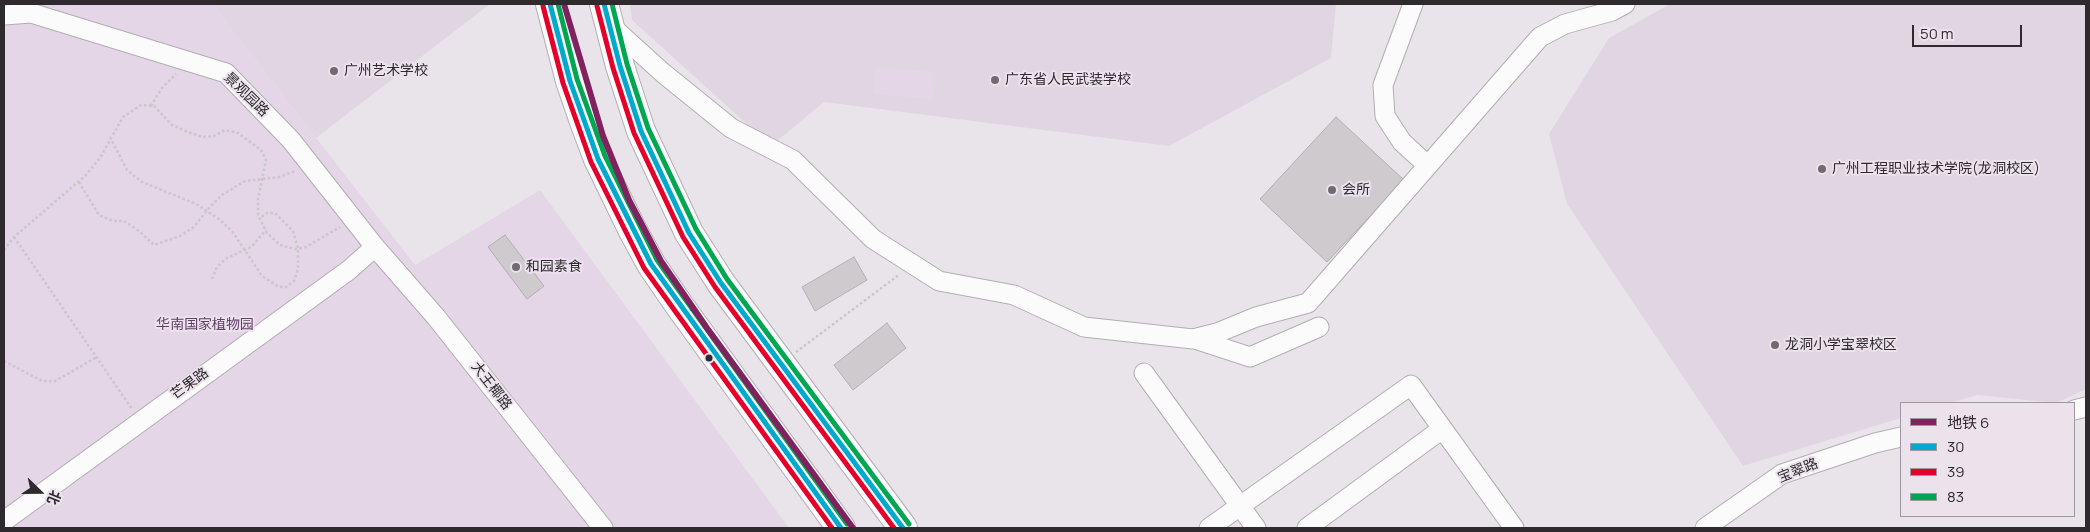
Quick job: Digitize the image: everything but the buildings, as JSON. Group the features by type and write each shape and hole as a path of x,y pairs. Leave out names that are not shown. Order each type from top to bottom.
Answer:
{"highway":[{"path":"550,4 570,81 598,159 651,264 841,528"},
{"path":"607,14 620,66 642,132 689,233 721,284 904,528"}],"street":[{"path":"1413,4 1383,85 1385,116 1402,142 1426,164"},
{"path":"1194,339 1217,333 1256,317 1308,303 1540,37 1565,24 1612,10 1625,4"},
{"name":"景观园路","path":"4,15 31,13 226,73 291,140 375,247"},
{"path":"607,14 663,73 731,128 793,160 873,239 939,282 1014,295 1084,327 1194,339 1250,357 1319,327"},
{"name":"芒果路","path":"4,521 349,270 375,247"},
{"name":"大王椰路","path":"375,247 436,316 603,528"},
{"path":"1144,373 1256,528"},
{"path":"1209,528 1411,385 1514,528"},
{"path":"1307,528 1442,429"},
{"name":"宝翠路","path":"1705,528 1782,474 1875,443 1900,437"}],"path":[{"path":"151,106 162,88 176,74 195,63"},
{"path":"4,250 14,237 79,182 100,158 122,117 141,105 154,106 172,125 188,132 202,136 214,136 225,130 238,133 261,150 266,160 258,199 260,218 266,230 280,245 298,248 306,247 353,219"},
{"path":"110,137 127,170 142,182 196,204 219,218 232,231 262,276 279,287 286,287 294,280 298,270 298,248 293,231 275,213 267,213 260,218"},
{"path":"79,182 99,215 113,220 124,221 139,231 154,246 180,236 194,227 206,211 222,195 245,182 293,173 308,161"},
{"path":"212,279 217,267 225,258 251,247 266,230"},
{"path":"14,237 140,421"},
{"path":"781,364 913,264"},
{"path":"4,361 42,382 54,380 97,357"}],"shaded area":[{"name":"广州艺术学校","path":"212,4 490,4 316,138"},
{"name":"广东省人民武装学校","path":"630,4 1336,4 1331,58 1169,146 824,102 771,146 632,20"},
{"name":"广州工程职业技术学院(龙洞校区)","path":"1670,4 2086,4 2086,389 2058,402 1977,395 1953,402 1900,402 1900,418 1743,466 1567,204 1549,134 1609,38"}],"green space":[{"name":"华南国家植物园","path":"4,4 212,4 415,265 540,190 789,528 4,528"},
{"path":"876,67 936,72 933,99 873,94"}],"metro line":[{"name":"6","path":"564,4 603,136 629,200 661,261 707,328 853,528"}],"transit line":[{"name":"30","path":"550,4 570,81 598,159 651,264 841,528"},
{"name":"83","path":"558,4 577,79 605,156 657,260 847,524"},
{"name":"30","path":"604,4 620,66 641,131 689,233 721,283 903,528"},
{"name":"83","path":"612,4 627,64 648,128 696,229 727,279 909,524"},
{"name":"39","path":"543,6 563,83 591,162 644,268 832,528"},
{"name":"39","path":"597,6 613,68 634,133 683,237 715,287 894,528"}],"place":[{"name":"广州艺术学校","path":"334,71"},
{"name":"广东省人民武装学校","path":"995,80"},
{"name":"广州工程职业技术学院(龙洞校区)","path":"1822,169"},
{"name":"会所","path":"1332,190"},
{"name":"和园素食","path":"516,267"},
{"name":"龙洞小学宝翠校区","path":"1775,345"}]}
